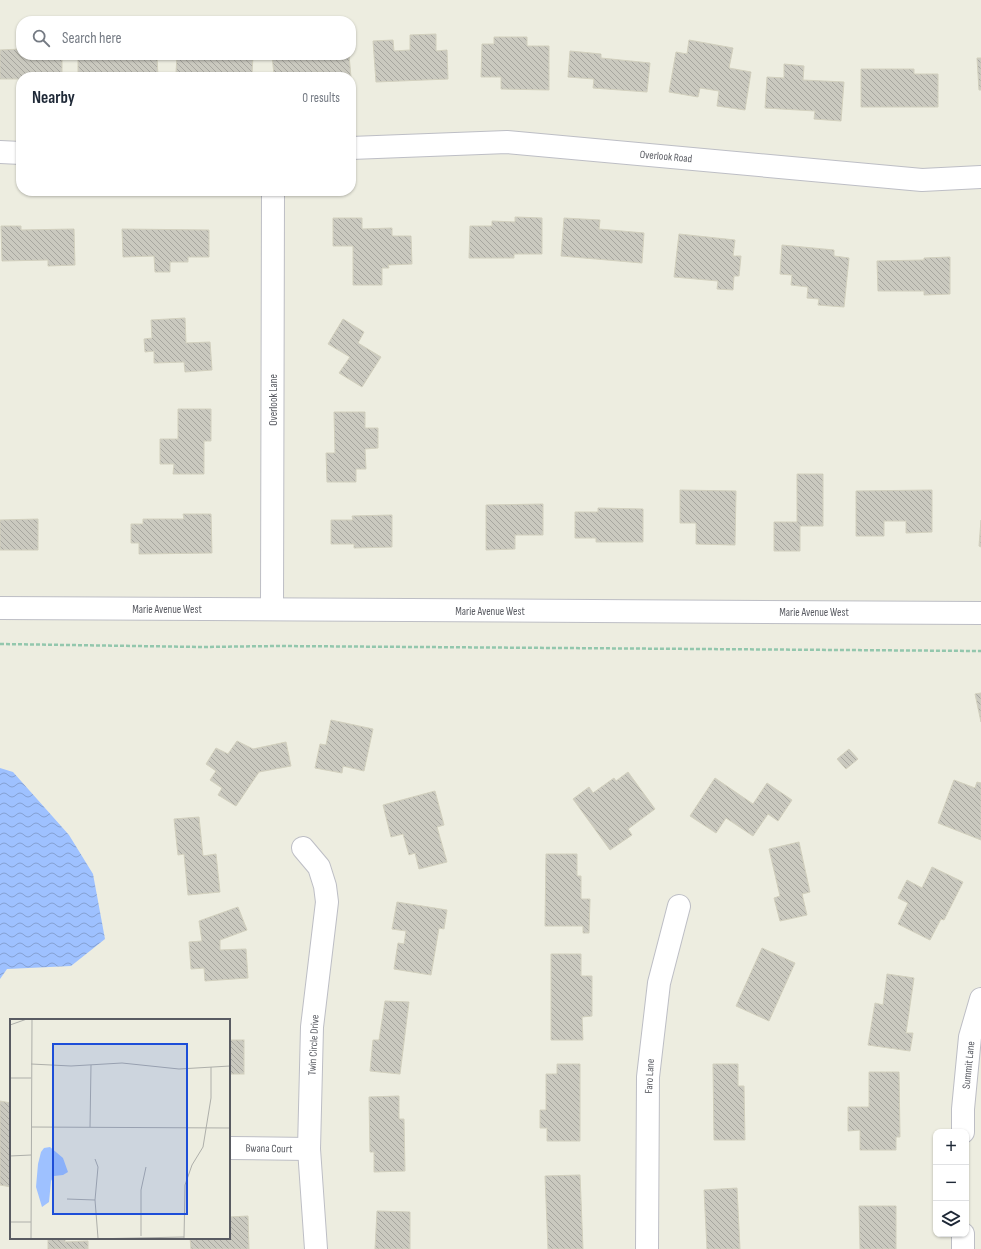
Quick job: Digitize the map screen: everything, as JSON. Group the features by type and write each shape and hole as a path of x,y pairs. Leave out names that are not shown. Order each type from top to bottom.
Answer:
{"street":[{"name":"Overlook Road","path":"356,148 507,142 922,180 981,177"},
{"path":"0,152 16,153"},
{"name":"Overlook Lane","path":"272,609 273,196"},
{"name":"Marie Avenue West","path":"0,608 981,613"},
{"name":"Twin Circle Drive","path":"303,848 319,867 325,886 327,902 312,1027 309,1149 316,1249"},
{"name":"Faro Lane","path":"647,1249 648,1077 659,983 679,906"},
{"name":"Summit Lane","path":"963,1129 963,1109 970,1037 981,999"},
{"name":"Bwana Court","path":"230,1148 309,1149"},
{"path":"963,1237 963,1249"}],"path":[{"path":"0,644 203,647 278,646 981,651"}],"water":[{"path":"0,768 13,772 69,835 93,874 105,939 71,966 7,969 0,979"}],"building":[{"path":"436,34 436,51 447,50 448,79 376,82 373,41 393,40 394,51 410,50 410,35"},
{"path":"494,37 527,37 527,46 549,46 549,90 501,89 501,77 481,77 482,44 494,44"},
{"path":"689,40 733,48 729,68 751,72 745,110 717,106 719,91 700,88 698,97 669,92 676,52 687,54"},
{"path":"16,49 16,60 62,60 62,72 16,72 16,79 0,79 0,50"},
{"path":"570,51 601,54 601,58 650,63 647,92 593,88 594,79 568,77"},
{"path":"977,58 981,58 981,90 979,90"},
{"path":"78,60 157,60 158,72 78,72"},
{"path":"177,60 253,60 252,72 176,72"},
{"path":"272,60 349,60 351,72 321,72 274,72"},
{"path":"784,64 804,66 803,80 844,82 841,121 814,119 815,111 765,108 767,77 784,78"},
{"path":"861,69 914,69 914,74 938,74 938,107 861,107"},
{"path":"515,217 542,218 542,254 514,254 514,258 469,258 470,226 492,226 492,221 515,222"},
{"path":"333,218 362,218 362,229 392,228 392,236 411,236 412,264 388,265 389,268 382,268 382,285 353,285 353,246 333,246"},
{"path":"564,218 600,220 599,229 644,233 642,263 561,256"},
{"path":"1,226 21,226 21,230 74,229 75,265 48,266 48,260 2,261"},
{"path":"122,229 209,230 209,257 188,257 188,262 170,262 170,272 155,272 154,256 123,257"},
{"path":"679,234 735,240 733,256 741,256 739,276 734,276 733,290 717,289 718,281 674,277"},
{"path":"782,245 834,250 834,256 849,258 844,307 818,305 819,299 807,298 808,287 791,285 792,275 780,274"},
{"path":"950,257 950,294 924,295 924,291 878,291 877,261 924,260 924,258"},
{"path":"185,318 186,343 210,342 212,370 185,372 184,362 154,363 154,351 145,352 144,339 152,338 151,320"},
{"path":"343,319 364,332 358,343 381,357 362,387 339,373 350,357 328,344"},
{"path":"178,409 211,409 211,441 204,441 204,474 173,474 174,464 160,464 160,439 178,439"},
{"path":"334,412 365,412 365,428 378,428 378,448 365,449 366,469 356,469 356,482 327,482 326,453 335,453"},
{"path":"797,474 823,474 823,526 800,526 800,551 774,551 774,522 797,522"},
{"path":"680,490 736,491 735,545 696,544 696,523 680,523"},
{"path":"932,490 932,532 906,533 906,521 884,521 884,536 856,536 856,491"},
{"path":"543,504 543,535 515,535 515,549 486,550 486,505"},
{"path":"598,508 643,509 643,542 596,542 596,538 575,538 575,512 598,512"},
{"path":"183,514 211,514 212,553 139,554 139,543 131,543 131,524 143,524 143,519 184,519"},
{"path":"392,515 392,547 354,548 354,544 331,544 331,520 353,520 352,516"},
{"path":"38,519 38,550 0,550 0,520"},
{"path":"981,520 981,547 979,546"},
{"path":"981,693 981,722 975,694"},
{"path":"331,720 373,729 364,771 343,766 342,773 315,768 320,744 326,745"},
{"path":"237,741 253,749 286,742 291,766 259,772 236,806 218,795 222,788 210,780 216,771 206,764 216,748 228,754"},
{"path":"849,749 858,759 846,769 837,759"},
{"path":"628,772 655,809 628,829 632,835 610,850 573,799 589,787 593,793 614,778 616,781"},
{"path":"715,778 753,804 767,783 792,800 778,821 768,814 753,836 726,818 716,833 690,816"},
{"path":"954,780 975,788 977,782 981,783 981,840 938,823"},
{"path":"435,791 444,825 437,827 447,862 419,869 415,853 409,855 403,834 391,837 383,805"},
{"path":"199,817 203,856 216,854 220,892 188,895 184,854 178,855 174,819"},
{"path":"799,842 810,892 802,894 807,915 780,921 774,898 780,896 769,849"},
{"path":"546,854 577,854 577,876 581,876 581,899 590,899 589,933 583,933 583,926 545,926"},
{"path":"932,867 963,882 944,920 941,919 930,940 898,924 908,903 898,898 907,880 922,888"},
{"path":"397,902 447,910 444,929 439,928 431,975 394,969 398,943 404,944 406,931 392,929"},
{"path":"238,907 247,930 220,940 220,950 246,949 248,978 205,981 204,968 191,969 189,942 202,941 199,921"},
{"path":"762,948 795,963 769,1021 736,1006"},
{"path":"551,954 581,954 581,976 592,976 592,1016 582,1017 583,1040 551,1040"},
{"path":"887,974 914,978 906,1033 913,1033 910,1051 868,1045 875,1003 883,1005"},
{"path":"385,1001 409,1002 400,1074 370,1071 373,1040 379,1040"},
{"path":"230,1040 244,1040 244,1074 230,1074"},
{"path":"557,1064 580,1064 580,1141 547,1141 547,1128 540,1128 540,1110 546,1110 546,1074 557,1074"},
{"path":"713,1064 738,1064 738,1086 744,1086 745,1140 714,1140"},
{"path":"869,1072 899,1072 900,1137 896,1137 896,1150 860,1150 860,1130 848,1131 848,1107 869,1107"},
{"path":"399,1096 399,1119 404,1119 405,1171 374,1172 374,1152 370,1152 369,1097"},
{"path":"0,1101 10,1103 10,1187 0,1185"},
{"path":"580,1175 583,1249 548,1249 545,1176"},
{"path":"737,1188 740,1249 707,1249 704,1190"},
{"path":"859,1206 896,1206 896,1249 860,1249"},
{"path":"377,1211 410,1212 410,1249 375,1249"},
{"path":"248,1216 249,1249 191,1249 190,1239 230,1239 230,1217"},
{"path":"48,1239 65,1239 65,1242 88,1241 88,1249 48,1249"}]}
